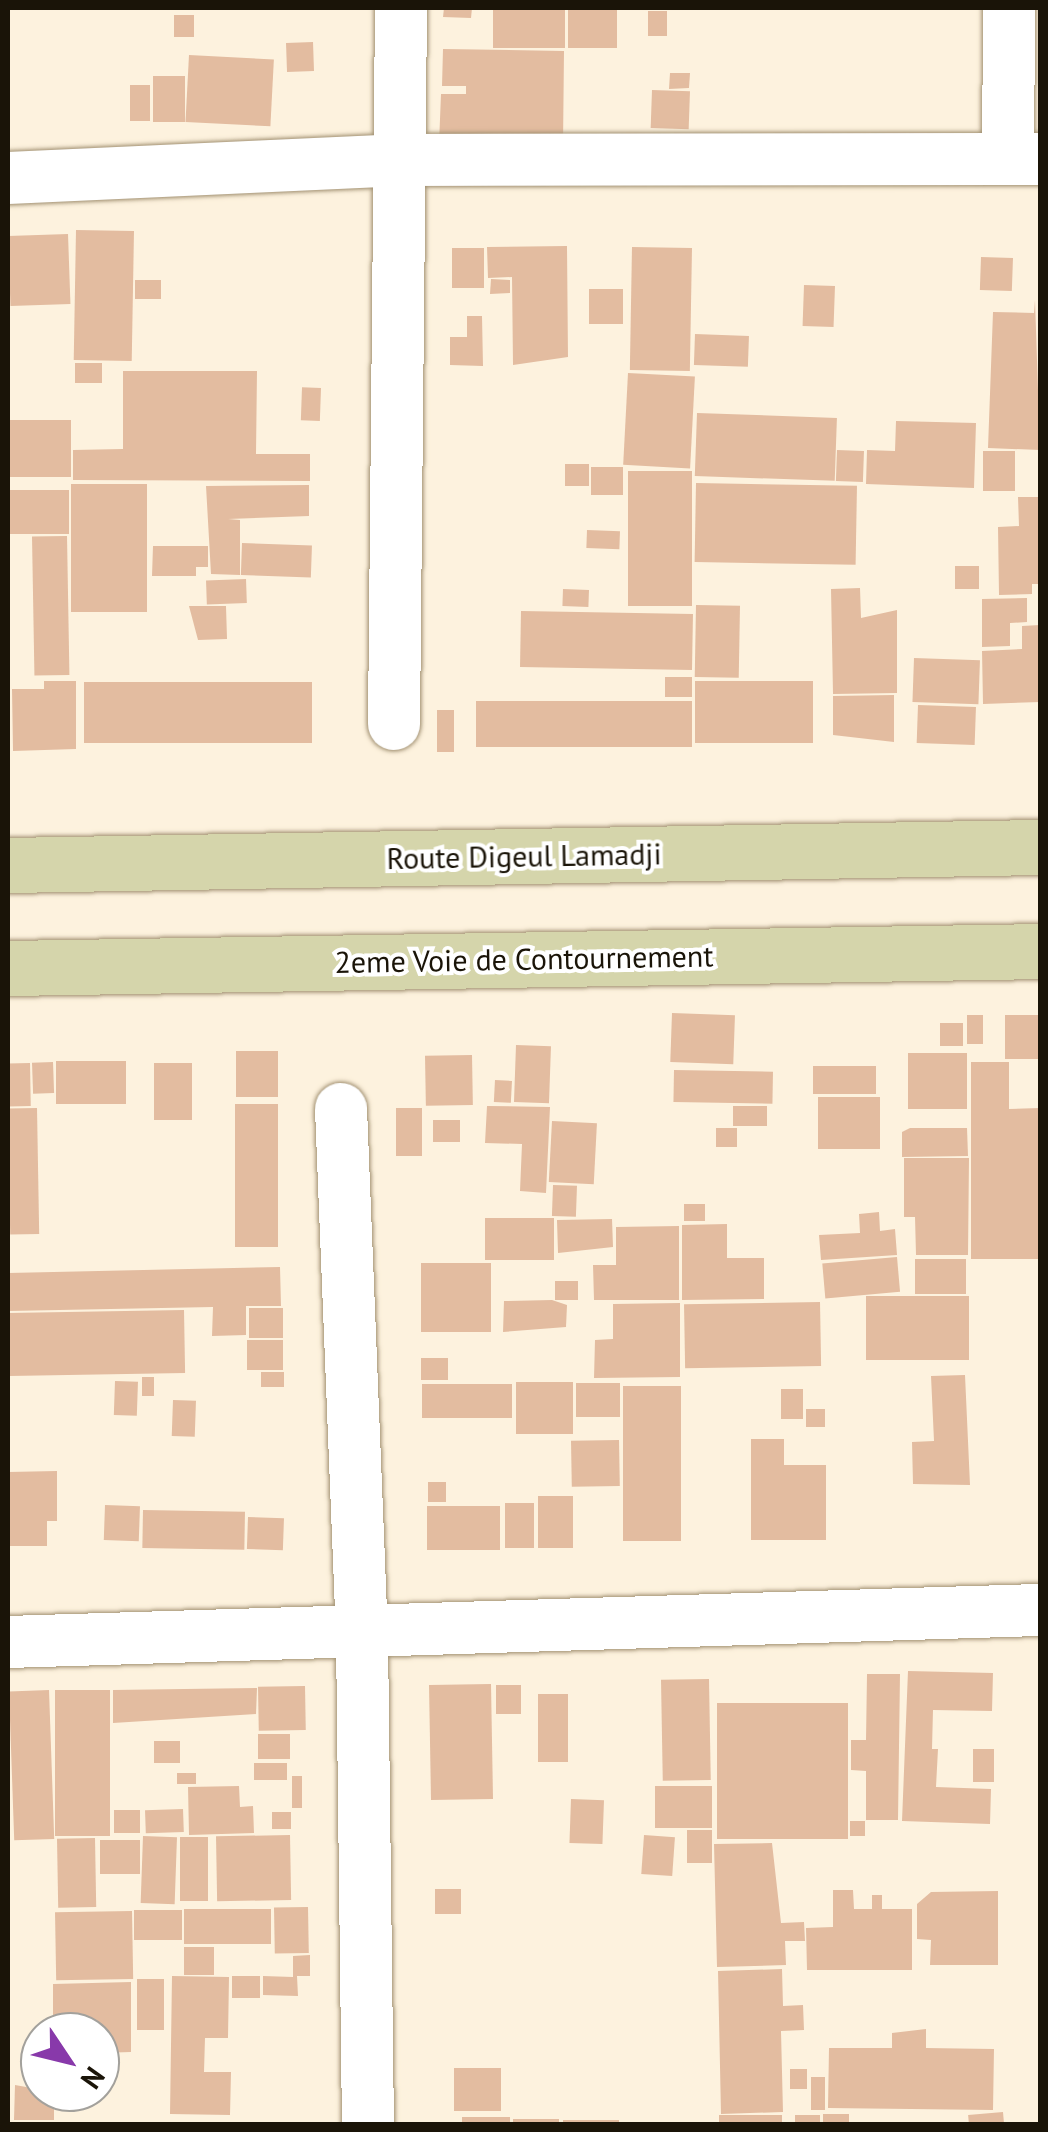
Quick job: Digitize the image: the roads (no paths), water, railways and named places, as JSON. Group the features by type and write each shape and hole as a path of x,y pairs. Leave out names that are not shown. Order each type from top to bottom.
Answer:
{"main road":[{"name":"Route Digeul Lamadji","path":"8,865 1040,847"},
{"name":"2eme Voie de Contournement","path":"8,968 1040,951"}],"street":[{"path":"394,724 403,160 401,8"},
{"path":"8,178 403,160 1024,159 1009,8"},
{"path":"341,1109 362,1637 368,2124"},
{"path":"8,1642 362,1637 1040,1610"}]}
